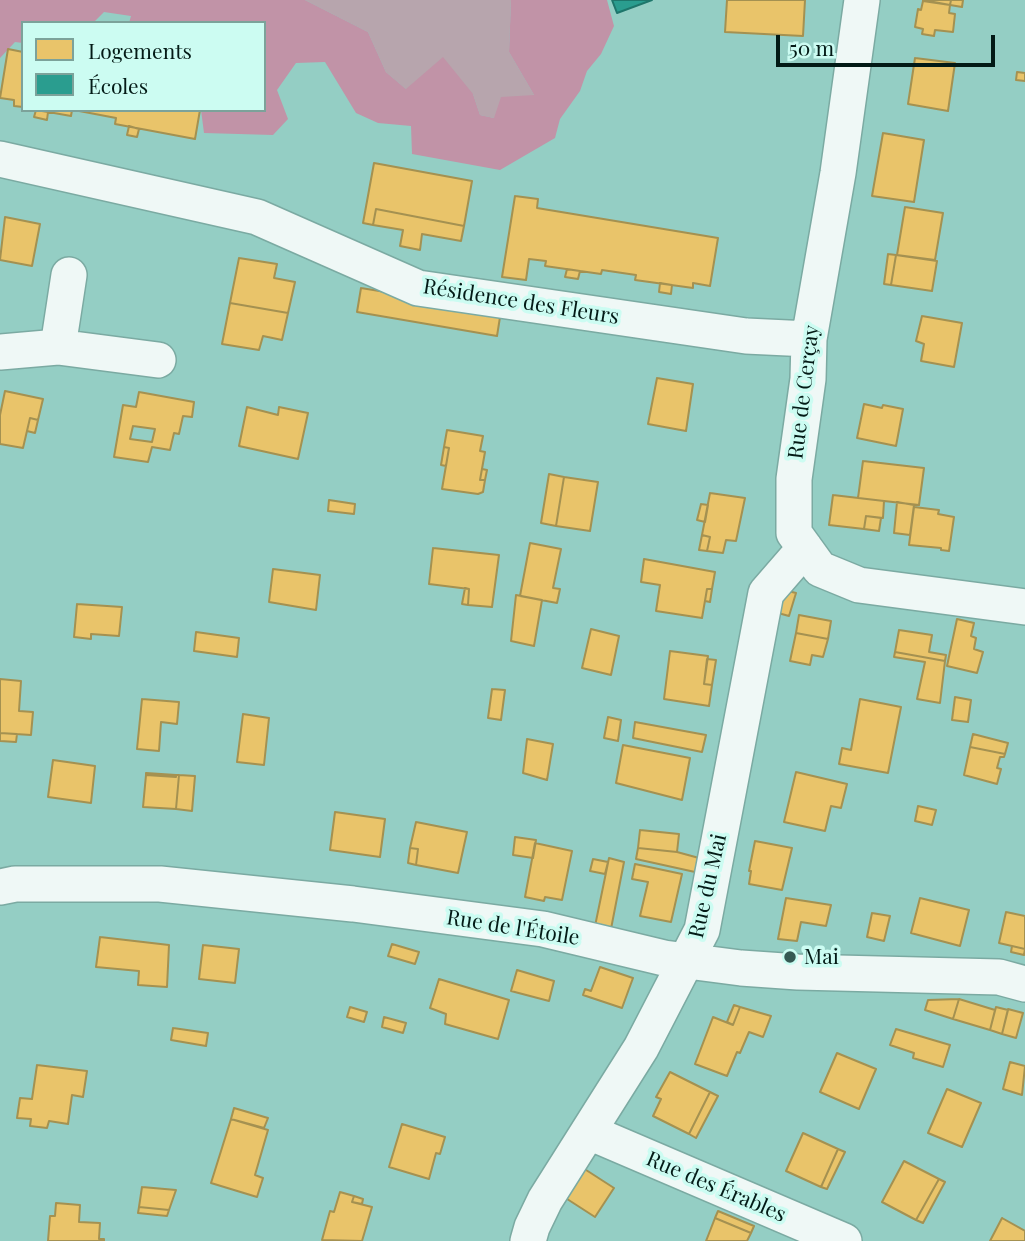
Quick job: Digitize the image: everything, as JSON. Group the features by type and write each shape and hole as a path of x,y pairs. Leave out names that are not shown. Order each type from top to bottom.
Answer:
{"street":[{"name":"Rue de Cerçay","path":"863,0 840,160 809,339 808,379 794,479 794,533 820,569 859,585 1025,607"},
{"name":"Résidence des Fleurs","path":"0,159 257,217 418,288 746,336 809,339"},
{"path":"58,347 69,275"},
{"path":"0,352 58,347 158,360"},
{"name":"Rue du Mai","path":"528,1241 545,1200 641,1048 702,930 766,593 805,548"},
{"name":"Rue de l'Étoile","path":"0,887 15,884 160,884 543,929 664,958 688,961 798,972 999,977 1025,984"},
{"name":"Rue des Érables","path":"589,1132 844,1241"}],"shaded area":[{"path":"0,0 305,0 368,32 386,72 406,89 443,57 473,94 480,115 494,118 501,97 534,95 509,52 511,0 607,0 614,26 601,54 587,71 580,91 560,119 555,138 500,170 412,154 411,126 378,123 356,113 325,62 296,63 277,90 288,119 273,135 204,133 201,112 266,112 266,21 130,21 131,16 104,12 95,21 21,21 21,43 15,42 0,58"},
{"path":"305,0 511,0 509,52 534,95 494,118 480,115 473,94 406,89 386,72 368,32"}],"building: Logements":[{"path":"727,0 805,0 803,36 725,32"},
{"path":"923,0 951,0 950,5"},
{"path":"951,0 963,0 962,7 950,5"},
{"path":"923,1 950,5 949,13 955,14 953,32 935,30 934,36 922,34 923,29 915,27 918,9 921,10"},
{"path":"8,49 21,52 21,107 14,106 14,100 0,98"},
{"path":"915,58 955,63 948,111 908,104"},
{"path":"1017,72 1025,73 1025,81 1016,80"},
{"path":"35,112 48,112 47,120 34,117"},
{"path":"48,112 72,112 71,116"},
{"path":"84,112 200,112 195,139 115,124 116,118"},
{"path":"129,126 139,129 137,137 127,135"},
{"path":"883,133 924,140 914,202 872,196"},
{"path":"374,163 472,181 464,226 376,209 373,225 363,223"},
{"path":"515,196 538,199 537,208 718,238 710,286 693,283 693,288 635,280 636,275 602,270 601,274 545,266 546,261 529,259 526,280 502,277"},
{"path":"905,207 943,213 935,260 897,255"},
{"path":"376,209 464,226 461,241 422,234 420,250 400,246 403,230 373,225"},
{"path":"5,217 40,224 32,266 0,260"},
{"path":"888,254 896,255 891,285 884,284"},
{"path":"896,255 937,261 932,291 891,285"},
{"path":"239,258 277,264 274,278 295,282 288,313 230,303"},
{"path":"567,269 580,271 578,279 565,277"},
{"path":"660,283 672,285 671,294 659,292"},
{"path":"361,288 501,311 497,336 357,312"},
{"path":"230,303 288,313 282,340 263,336 259,350 222,344"},
{"path":"922,316 962,323 954,367 921,361 924,344 916,341"},
{"path":"657,378 693,384 686,431 648,424"},
{"path":"5,391 43,399 38,420 30,418 23,448 0,444 0,415"},
{"path":"139,392 194,402 192,417 183,416 179,434 174,433 170,450 152,447 148,462 114,457 123,405 136,407","holes":["133,426 155,429 152,442 130,439"]},
{"path":"864,404 903,409 896,446 857,438"},
{"path":"247,407 278,415 279,407 308,413 298,459 239,446"},
{"path":"30,418 38,420 35,433 27,431"},
{"path":"447,430 483,436 480,451 485,452 480,480 485,480 483,492 478,494 442,489 449,448 444,447"},
{"path":"444,447 449,448 446,466 441,465"},
{"path":"863,461 924,468 919,505 858,498"},
{"path":"482,469 487,470 485,480 480,480"},
{"path":"549,474 564,477 556,526 541,523"},
{"path":"564,477 598,482 590,531 556,526"},
{"path":"710,493 745,498 736,541 726,540 723,553 707,551 710,537 702,535"},
{"path":"833,495 884,501 883,518 866,516 864,529 829,525"},
{"path":"329,500 355,504 354,514 328,511"},
{"path":"897,502 914,505 910,535 894,533"},
{"path":"701,504 708,505 705,522 697,520"},
{"path":"914,507 939,510 938,514 954,517 949,551 909,545"},
{"path":"866,516 881,518 879,531 864,529"},
{"path":"702,535 710,537 707,551 699,550"},
{"path":"530,543 561,549 553,588 560,589 557,603 520,596"},
{"path":"433,548 499,555 492,607 468,605 469,589 429,584"},
{"path":"644,559 715,572 712,589 707,589 702,618 656,611 660,585 641,582"},
{"path":"273,569 320,575 316,610 269,602"},
{"path":"465,588 469,589 468,605 462,604"},
{"path":"707,589 712,589 710,602 705,601"},
{"path":"784,590 796,593 789,616 778,613"},
{"path":"516,595 542,600 534,646 511,641"},
{"path":"77,604 122,607 119,636 91,634 91,639 74,637"},
{"path":"799,615 831,621 828,639 796,633"},
{"path":"957,619 974,623 971,636 976,638 974,649 983,652 977,673 947,666"},
{"path":"591,629 619,636 611,675 582,668"},
{"path":"899,630 932,635 929,652 946,655 945,661 895,652"},
{"path":"196,632 239,638 237,657 194,651"},
{"path":"796,633 828,639 823,657 812,655 810,665 790,661"},
{"path":"670,651 708,656 704,684 712,685 709,706 664,699"},
{"path":"895,652 945,661 940,703 917,699 925,662 894,657"},
{"path":"707,659 716,660 712,685 704,684"},
{"path":"0,679 21,681 19,711 33,712 31,735 0,733"},
{"path":"492,689 505,690 501,720 488,718"},
{"path":"955,697 971,700 968,722 952,720"},
{"path":"142,699 179,702 177,724 161,722 159,751 137,749"},
{"path":"860,699 901,707 888,773 839,764 842,748 851,750"},
{"path":"243,714 269,718 264,765 237,762"},
{"path":"608,717 621,720 618,741 604,738"},
{"path":"635,722 706,735 702,752 633,738"},
{"path":"0,733 17,734 16,742 0,741"},
{"path":"973,734 1008,743 1005,754 970,747"},
{"path":"527,739 553,744 547,780 523,773"},
{"path":"623,745 690,758 682,800 616,783"},
{"path":"970,747 1005,754 1000,757 997,768 1001,769 997,784 964,775"},
{"path":"53,760 95,766 91,803 48,797"},
{"path":"796,772 847,784 841,808 831,806 825,831 784,822"},
{"path":"146,775 176,775 176,777"},
{"path":"146,775 179,775 176,809 143,807"},
{"path":"179,775 195,776 192,811 176,809"},
{"path":"918,806 936,810 932,825 915,821"},
{"path":"335,812 385,819 380,857 330,850"},
{"path":"416,822 467,832 458,873 416,865 418,849 410,848"},
{"path":"640,830 679,834 677,852 638,848"},
{"path":"515,837 536,840 533,858 513,855"},
{"path":"755,841 792,848 782,890 749,884"},
{"path":"535,843 572,851 562,900 545,897 544,901 525,897"},
{"path":"410,848 418,849 416,865 408,863"},
{"path":"638,848 677,852 699,858 695,872 636,859"},
{"path":"609,858 624,862 610,934 594,931"},
{"path":"593,859 608,862 605,874 590,871"},
{"path":"635,864 682,874 671,922 640,916 648,882 632,879"},
{"path":"786,898 831,905 826,926 801,922 797,941 778,939"},
{"path":"920,898 969,910 960,946 911,933"},
{"path":"1006,912 1025,916 1025,949 999,943"},
{"path":"872,913 890,916 884,941 867,937"},
{"path":"100,937 169,945 167,987 138,985 139,971 96,967"},
{"path":"392,944 419,952 415,964 388,956"},
{"path":"203,945 239,949 235,983 199,979"},
{"path":"1012,946 1025,949 1024,955 1011,952"},
{"path":"600,967 633,978 622,1008 583,995 585,989 591,991"},
{"path":"517,970 554,981 549,1001 511,991"},
{"path":"439,979 509,1000 498,1039 445,1024 446,1014 430,1008"},
{"path":"959,999 953,1019 925,1010 928,1000"},
{"path":"959,999 995,1010 990,1030 953,1019"},
{"path":"734,1005 740,1007 733,1025 727,1022"},
{"path":"350,1007 367,1012 364,1022 347,1017"},
{"path":"740,1007 771,1016 763,1037 749,1032 727,1076 695,1064 713,1017 733,1025"},
{"path":"996,1007 1008,1010 1002,1034 990,1030"},
{"path":"1008,1009 1023,1013 1016,1038 1002,1034"},
{"path":"384,1017 406,1023 403,1033 382,1027"},
{"path":"173,1028 208,1033 206,1046 171,1040"},
{"path":"896,1029 950,1045 943,1067 913,1058 914,1053 890,1045"},
{"path":"837,1053 876,1069 859,1109 820,1092"},
{"path":"1010,1062 1025,1066 1022,1095 1003,1089"},
{"path":"37,1065 87,1071 83,1097 72,1095 68,1124 49,1121 47,1128 30,1126 31,1119 17,1118 20,1098 32,1099"},
{"path":"670,1072 710,1092 689,1134 653,1116 661,1099 656,1097"},
{"path":"947,1089 981,1103 962,1147 928,1133"},
{"path":"710,1092 718,1096 696,1138 689,1134"},
{"path":"234,1108 268,1118 264,1128 231,1119"},
{"path":"231,1119 268,1130 255,1175 263,1178 257,1197 211,1183"},
{"path":"402,1124 445,1137 440,1154 436,1153 429,1179 389,1167"},
{"path":"803,1133 838,1149 821,1187 786,1171"},
{"path":"838,1149 845,1152 827,1189 821,1187"},
{"path":"904,1161 939,1179 916,1220 882,1202"},
{"path":"583,1168 614,1188 595,1217 564,1197"},
{"path":"939,1179 945,1182 923,1223 916,1220"},
{"path":"142,1187 176,1190 169,1210 139,1207"},
{"path":"340,1192 354,1196 352,1202 372,1207 362,1241 322,1240 330,1211 334,1212"},
{"path":"354,1196 363,1199 362,1204 352,1202"},
{"path":"56,1203 80,1205 79,1222 100,1223 99,1239 104,1241 48,1241 50,1216 55,1216"},
{"path":"139,1207 169,1210 167,1216 138,1213"},
{"path":"718,1211 754,1226 751,1233 715,1218"},
{"path":"715,1218 751,1233 747,1241 706,1241"},
{"path":"1002,1218 1025,1231 1025,1241 990,1241"}],"building: Écoles":[{"path":"612,0 652,0 617,13"}],"place":[{"name":"Mai","path":"790,957"}]}
